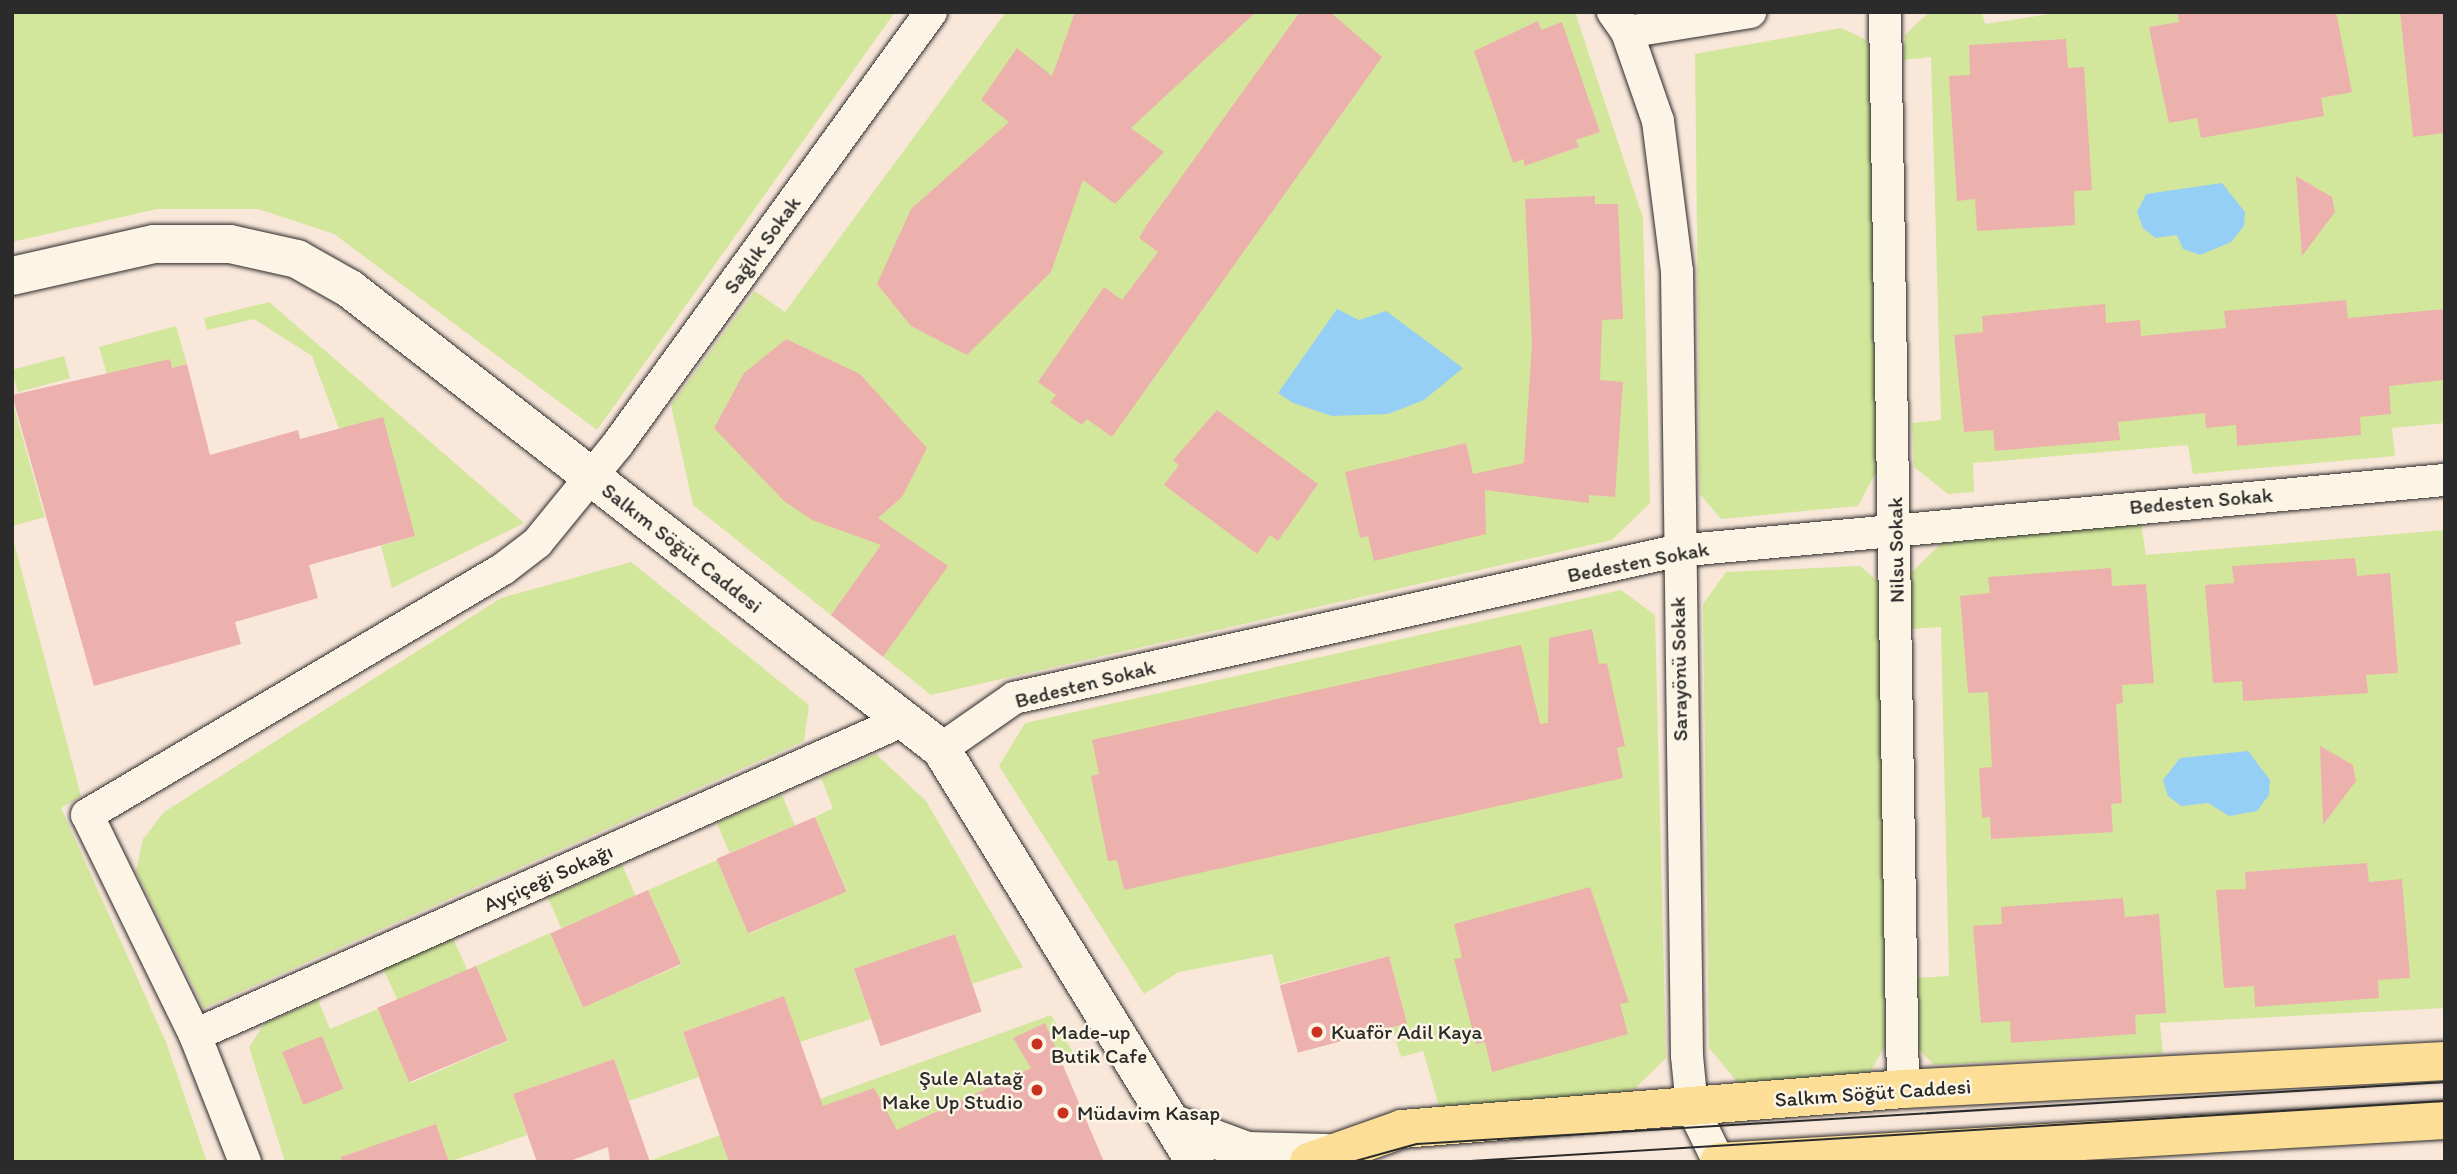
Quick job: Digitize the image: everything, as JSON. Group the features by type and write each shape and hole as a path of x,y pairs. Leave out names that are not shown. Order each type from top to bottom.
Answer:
{"main road":[{"name":"Salkım Söğüt Caddesi","path":"1317,1157 1402,1129 1903,1089 2445,1061"},
{"path":"1719,1162 2445,1120"}],"street":[{"name":"Sağlık Sokak","path":"195,1035 87,815 503,569 537,542 593,477 931,12"},
{"path":"1620,22 1750,12"},
{"name":"Nilsu Sokak","path":"1885,12 1896,527 1903,1089"},
{"name":"Sarayönü Sokak","path":"1620,22 1658,121 1677,271 1676,551 1692,1107 1719,1162"},
{"name":"Salkım Söğüt Caddesi","path":"12,276 165,244 230,244 297,259 350,289 941,749 1177,1125 1195,1162"},
{"name":"Bedesten Sokak","path":"941,749 1014,698 1676,551 1896,527 2445,480"},
{"name":"Ayçiçeği Sokağı","path":"195,1035 902,721"},
{"path":"195,1035 245,1162"},
{"path":"1177,1125 1247,1151 1317,1157"}],"green space":[{"path":"12,12 895,12 597,430 334,234 258,209 157,209 12,242"},
{"path":"1006,12 1575,12 1643,218 1650,503 1612,540 931,695 693,505 671,405 755,291 785,312"},
{"path":"1929,12 1982,12 1985,24 2063,12 2445,12 2445,423 2392,428 2395,456 2193,474 2188,445 1973,463 1974,492 1948,494 1914,467 1912,423 1941,420 1931,57 1904,60 1905,35"},
{"path":"1841,28 1865,39 1871,51 1878,468 1858,506 1721,519 1700,494 1695,54"},
{"path":"269,302 524,523 392,588 381,546 415,536 339,429 312,356 254,319 207,330 204,318"},
{"path":"176,326 187,364 172,368 170,359 123,371 110,385 99,347"},
{"path":"64,356 70,378 18,392 12,370"},
{"path":"12,400 45,517 12,526"},
{"path":"2141,523 2146,555 2445,530 2445,1008 2160,1023 2163,1053 1934,1065 1917,1048 1917,978 1949,976 1941,627 1912,629 1911,573 1946,539"},
{"path":"12,535 81,796 61,808 166,1042 207,1162 12,1162"},
{"path":"631,562 809,705 804,741 204,1008 136,871 143,839 164,812 501,598"},
{"path":"1860,566 1882,585 1885,1045 1867,1078 1740,1085 1709,1048 1703,604 1726,572"},
{"path":"1621,590 1655,615 1666,1058 1628,1095 1441,1113 1423,1051 1401,1057 1392,1028 1407,1024 1389,956 1280,984 1272,954 1179,972 1144,994 999,766 1025,723"},
{"path":"876,754 926,801 1023,967 972,984 955,934 854,970 871,1019 800,1042 784,996 683,1032 699,1077 629,1101 614,1059 513,1094 527,1135 449,1162 435,1124 336,1162 285,1162 249,1047 265,1023 318,1000 330,1029 378,1009 411,1083 508,1041 476,966 550,933 583,1007 681,965 648,890 717,860 749,934 847,891 815,817 833,808 821,778"},
{"path":"782,795 795,825 730,853 717,823"},
{"path":"622,865 636,896 562,929 548,898"},
{"path":"453,938 467,970 398,1001 384,969"},
{"path":"1051,1015 1077,1059 1050,1069 1036,1066 949,1106 950,1162 646,1162"}],"water":[{"path":"2222,183 2245,212 2244,226 2231,242 2200,255 2183,249 2177,235 2155,238 2143,228 2137,212 2146,194"},
{"path":"1337,309 1359,320 1386,311 1463,368 1424,400 1388,414 1332,416 1293,403 1278,393"},
{"path":"2248,751 2270,780 2269,795 2257,811 2229,816 2208,803 2181,806 2168,796 2163,780 2180,758"}],"building":[{"path":"1075,12 1256,12 1131,128 1164,152 1115,204 1083,180 1051,272 967,355 911,326 877,284 911,209 1009,122 981,100 1017,48 1052,76"},
{"path":"1300,12 1330,12 1382,57 1112,437 1087,419 1082,425 1050,402 1056,395 1038,382 1104,287 1122,300 1158,252 1139,238 1146,226"},
{"path":"2177,12 2336,12 2352,92 2321,98 2324,116 2201,138 2197,118 2169,123 2149,27 2179,22"},
{"path":"2400,12 2445,12 2445,133 2413,137"},
{"path":"1538,21 1541,30 1562,22 1600,132 1576,140 1579,147 1524,166 1524,159 1513,163 1474,51"},
{"path":"2066,39 2068,68 2084,67 2092,190 2074,191 2075,225 1977,231 1975,199 1957,201 1949,76 1970,75 1969,45"},
{"path":"2296,176 2332,197 2335,212 2302,256"},
{"path":"1595,196 1595,204 1618,204 1623,319 1602,320 1600,380 1623,382 1615,497 1589,495 1589,503 1485,490 1486,534 1374,561 1368,536 1360,538 1345,472 1466,443 1473,474 1524,463 1532,344 1525,199"},
{"path":"2346,300 2348,318 2445,309 2445,380 2389,386 2391,414 2360,417 2361,435 2237,446 2236,425 2206,428 2205,413 2118,422 2120,440 1995,451 1993,430 1964,432 1954,335 1983,332 1982,316 2105,304 2106,323 2140,320 2141,336 2226,328 2224,311"},
{"path":"786,339 860,374 927,448 902,497 878,518 948,566 883,657 831,615 881,545 812,520 784,501 714,428 744,373"},
{"path":"170,359 172,368 187,364 210,455 298,430 300,439 383,417 415,536 309,565 318,598 235,622 241,644 94,686 12,395"},
{"path":"1217,410 1318,484 1278,541 1270,535 1257,554 1164,485 1179,465 1173,460"},
{"path":"2355,558 2357,576 2390,573 2398,673 2366,675 2368,693 2243,701 2242,681 2213,683 2205,585 2234,583 2232,566"},
{"path":"2111,568 2112,586 2146,584 2154,683 2122,685 2123,703 2116,704 2122,803 2111,804 2113,832 1991,839 1990,817 1982,818 1979,768 1992,767 1988,692 1968,693 1960,596 1990,593 1988,577"},
{"path":"1592,629 1599,664 1607,663 1625,746 1617,748 1623,778 1124,890 1117,860 1108,861 1091,776 1099,774 1092,740 1521,645 1540,724 1548,723 1549,638"},
{"path":"2320,746 2353,765 2356,781 2323,825"},
{"path":"815,817 847,892 748,933 717,859"},
{"path":"2367,863 2369,882 2402,879 2410,978 2378,980 2379,998 2255,1007 2254,986 2224,988 2216,890 2246,889 2245,872"},
{"path":"1590,887 1629,1002 1620,1004 1628,1034 1492,1072 1485,1042 1476,1044 1454,959 1462,958 1454,924"},
{"path":"648,890 681,964 583,1008 550,934"},
{"path":"2123,898 2125,917 2159,914 2166,1013 2135,1015 2136,1034 2011,1043 2010,1021 1981,1023 1973,926 2002,924 2001,907"},
{"path":"955,934 982,1012 881,1046 854,969"},
{"path":"1389,956 1407,1024 1298,1053 1280,985"},
{"path":"476,966 508,1041 409,1082 378,1008"},
{"path":"784,996 823,1106 874,1088 897,1130 1031,1068 1013,1038 1045,1023 1104,1162 729,1162 683,1032"},
{"path":"322,1036 343,1089 303,1105 282,1052"},
{"path":"614,1059 650,1162 610,1162 608,1147 567,1162 537,1162 513,1094"},
{"path":"436,1124 449,1162 341,1162 341,1157"}],"tram line":[{"path":"1352,1162 1417,1144 2445,1082"},
{"path":"1454,1162 2445,1101"}],"place":[{"name":"Kuaför Adil Kaya","path":"1317,1032"},
{"name":"Made-up Butik Cafe","path":"1037,1044"},
{"name":"Şule Alatağ Make Up Studio","path":"1037,1090"},
{"name":"Müdavim Kasap","path":"1063,1113"}]}
